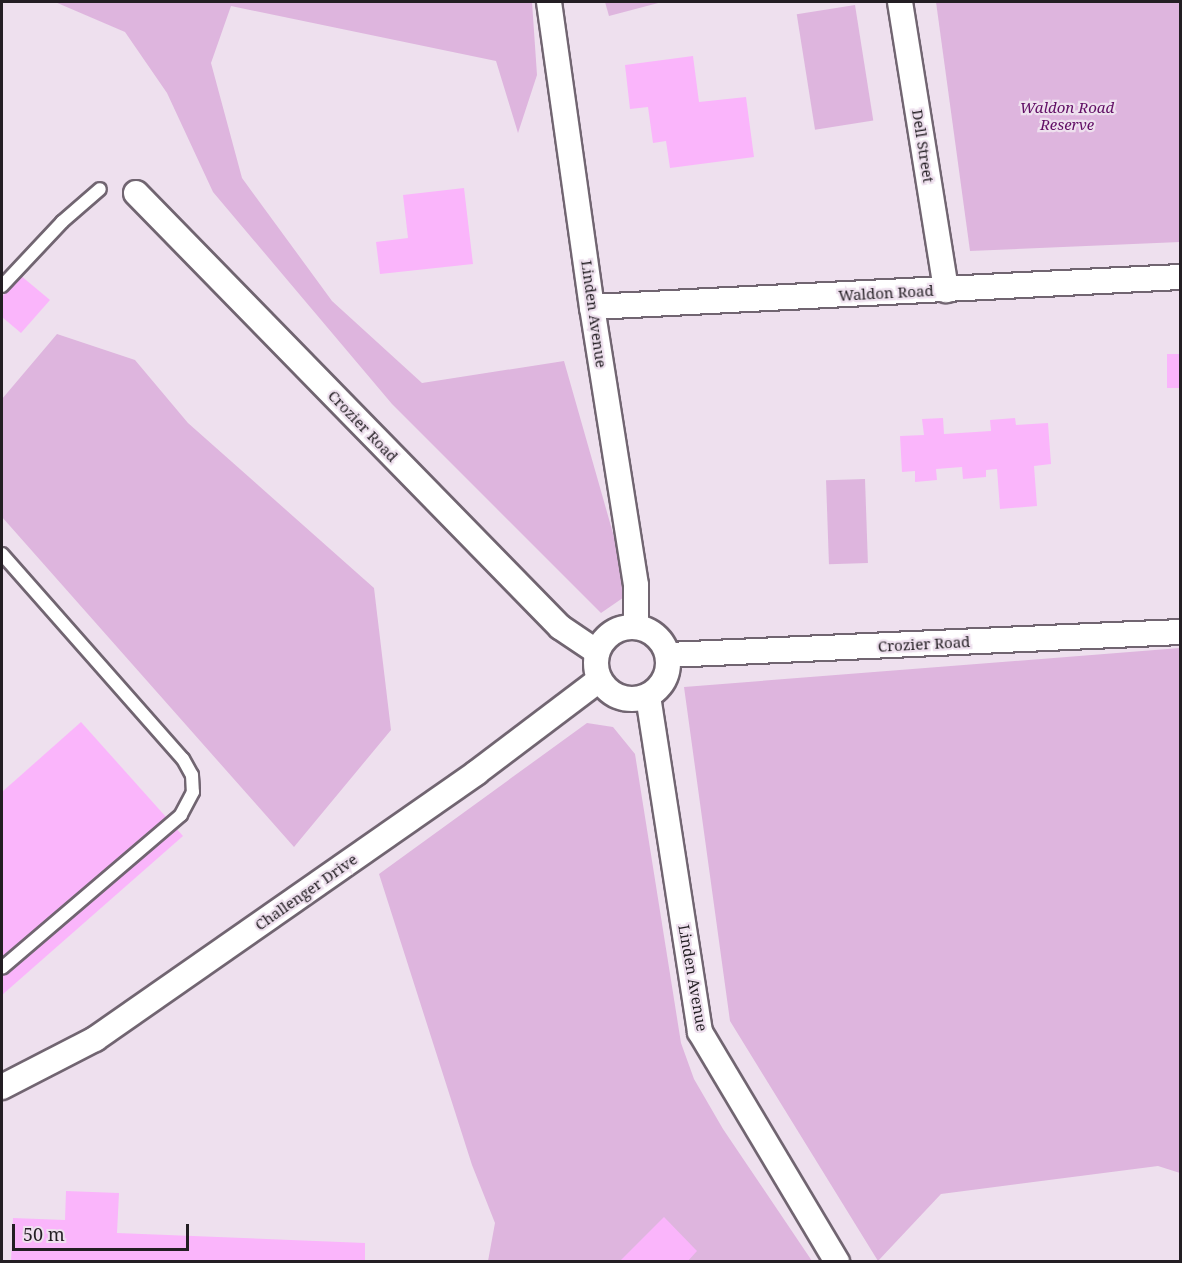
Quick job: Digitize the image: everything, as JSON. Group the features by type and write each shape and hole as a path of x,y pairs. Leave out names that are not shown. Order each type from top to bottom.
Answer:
{"street":[{"name":"Linden Avenue","path":"549,2 592,307 636,585 636,626"},
{"name":"Dell Street","path":"900,2 946,290"},
{"name":"Crozier Road","path":"136,193 560,627 597,652"},
{"name":"Waldon Road","path":"592,307 1180,277"},
{"path":"636,626 651,631 662,642 668,656 668,672 660,686 648,696 630,700 612,694 599,681 596,671 597,652 605,638 619,628 636,626"},
{"name":"Crozier Road","path":"668,656 1180,632"},
{"name":"Challenger Drive","path":"2,1087 94,1039 476,773 599,681"},
{"name":"Linden Avenue","path":"648,696 700,1032 837,1262"}],"lane":[{"path":"2,286 62,222 100,189"},
{"path":"2,554 183,759 192,776 193,792 182,815 2,968"}],"green space":[{"path":"55,2 532,2 537,75 518,133 496,61 231,6 211,63 242,178 332,301 422,383 564,361 630,593 601,613 392,404 213,192 167,93 125,32"},
{"path":"605,2 662,2 609,16"},
{"name":"Waldon Road Reserve","path":"936,2 1180,2 1180,242 970,251"},
{"path":"855,5 873,121 815,130 797,14"},
{"path":"57,334 135,360 188,423 374,588 391,730 294,847 2,517 2,399"},
{"path":"865,479 868,563 829,564 826,480"},
{"path":"1180,648 1180,1173 1158,1166 941,1194 878,1261 730,1021 684,687"},
{"path":"587,723 613,727 635,754 681,1043 694,1079 723,1129 812,1261 488,1261 495,1223 472,1165 379,874"}],"building":[{"path":"693,56 699,102 746,97 754,157 670,168 666,141 653,143 648,107 630,109 625,65"},
{"path":"464,188 473,264 380,274 376,242 408,238 403,195"},
{"path":"20,275 50,300 21,333 2,317 2,297"},
{"path":"1167,354 1180,354 1180,388 1167,388"},
{"path":"943,418 944,434 991,431 990,420 1015,418 1016,425 1048,423 1051,464 1034,466 1037,506 1000,509 997,469 986,470 986,477 963,479 962,467 936,469 937,480 915,482 915,471 902,472 900,436 924,435 922,419"},
{"path":"81,722 183,836 2,995 2,792"},
{"path":"66,1191 119,1193 117,1233 365,1243 365,1262 11,1262 13,1218 65,1220"},
{"path":"664,1217 697,1251 687,1262 619,1262"}]}
